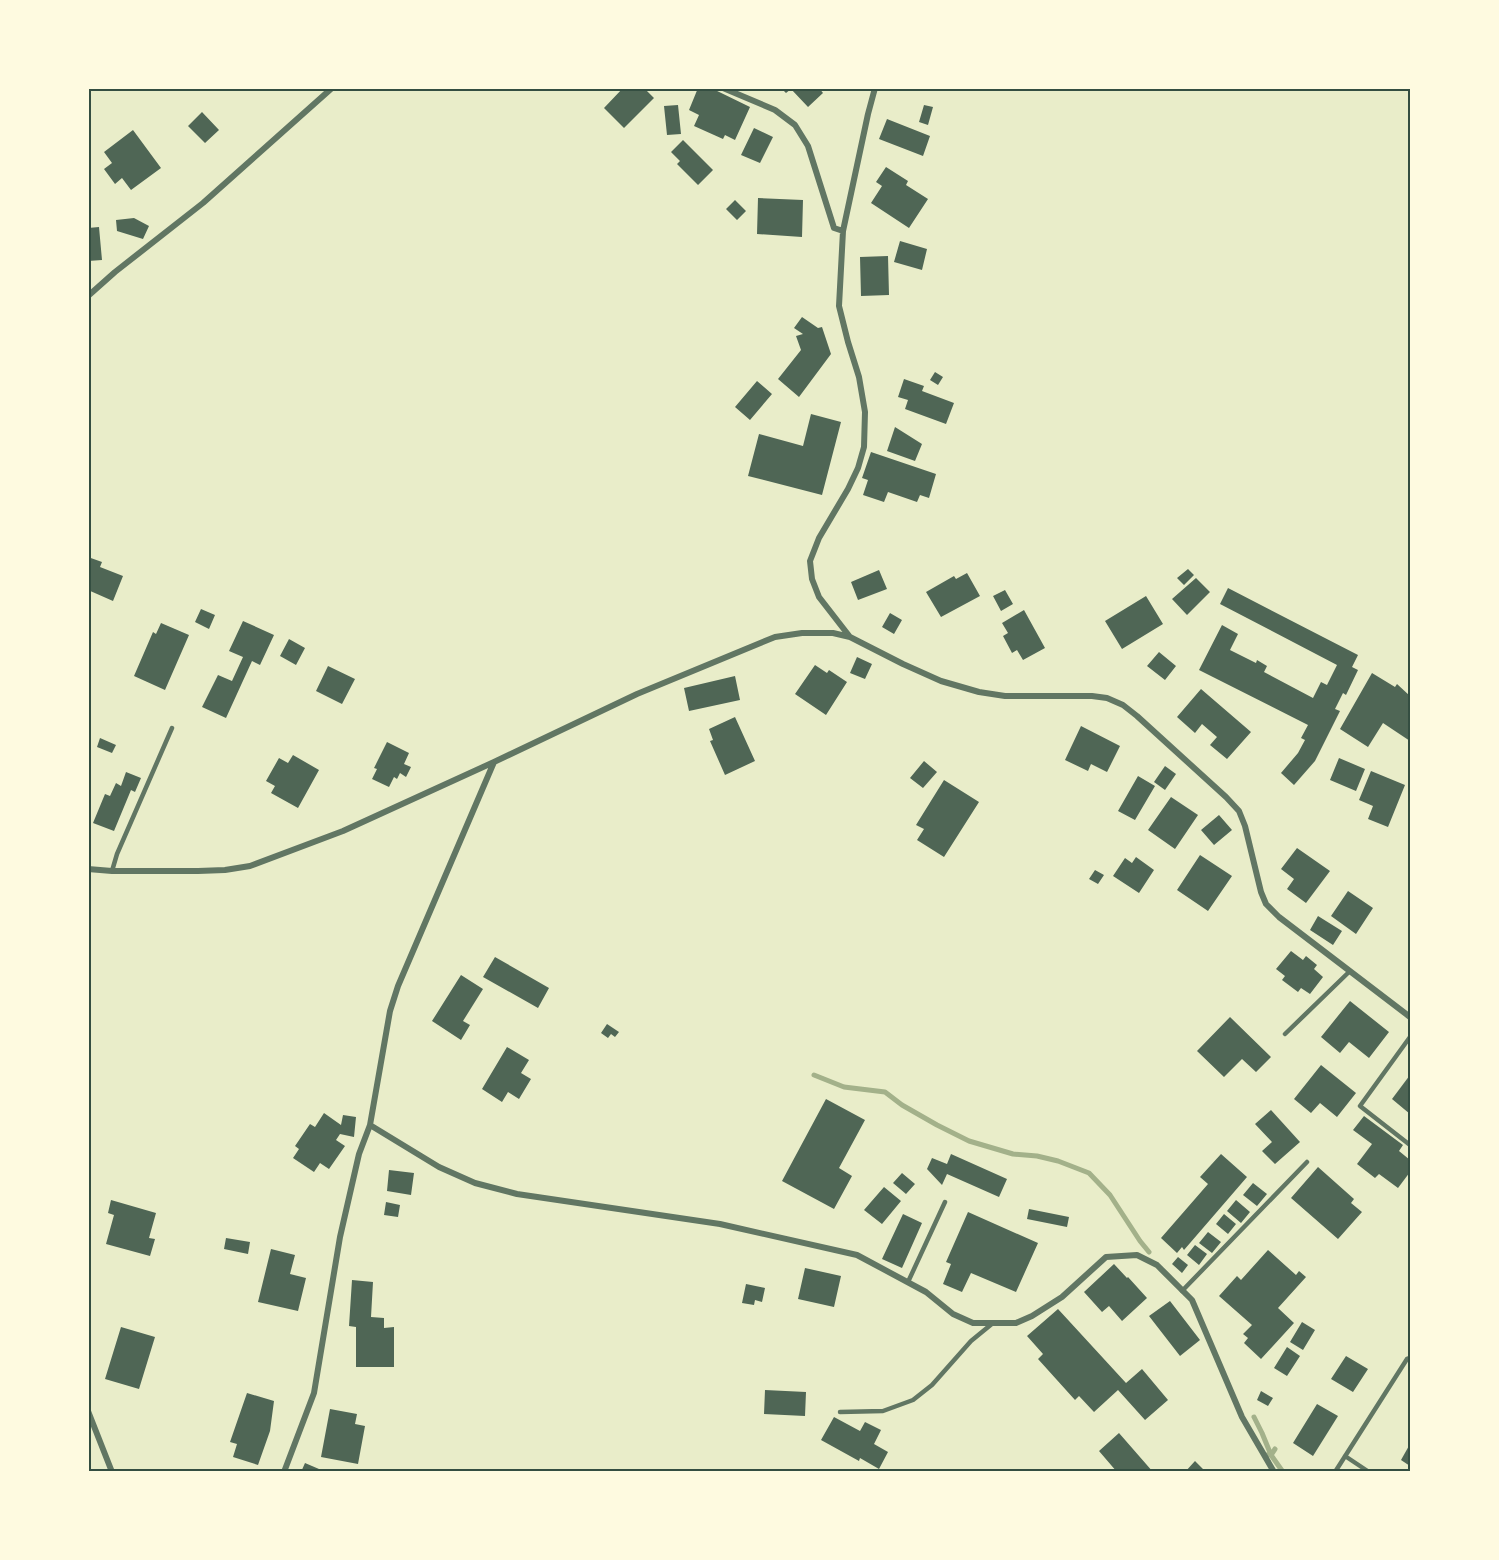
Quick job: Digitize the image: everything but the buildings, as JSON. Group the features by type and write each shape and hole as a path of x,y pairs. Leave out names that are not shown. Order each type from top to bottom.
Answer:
{"street":[{"path":"88,296 203,203 332,88"},
{"path":"723,88 775,110 795,125 808,146 834,228 843,231"},
{"path":"850,637 819,597 812,579 810,561 819,538 858,468 864,447 865,412 859,377 839,306 843,231 874,88"},
{"path":"88,870 198,871 250,866 343,831 637,694 775,638 802,633 833,633 850,637 940,681 979,692 1005,696 1092,696 1107,698 1123,705 1226,796 1239,811 1266,904 1279,917 1410,1017"},
{"path":"284,1472 314,1394 340,1237 358,1154 370,1125 390,1011 398,986 494,762"},
{"path":"370,1125 439,1167 475,1183 517,1194 720,1224 858,1255 926,1292 953,1314 973,1323 1016,1323 1062,1297 1106,1257 1137,1255 1157,1264 1192,1300 1242,1417 1274,1472"},
{"path":"88,1411 112,1472"}],"lane":[{"path":"112,871 117,854 172,728"},
{"path":"1285,1034 1350,971"},
{"path":"1410,1037 1360,1106 1410,1145"},
{"path":"1182,1291 1307,1162"},
{"path":"908,1282 945,1202"},
{"path":"840,1412 883,1411 913,1400 932,1385 971,1341 993,1323"},
{"path":"1335,1472 1407,1359 1410,1358"},
{"path":"1345,1456 1369,1472"}],"waterway":[{"path":"814,1075 844,1087 885,1092 902,1105 969,1141 1013,1154 1058,1161 1089,1173 1110,1195 1149,1252"},
{"path":"1254,1417 1271,1455 1266,1455"},
{"path":"1275,1449 1271,1455 1283,1472"}]}
